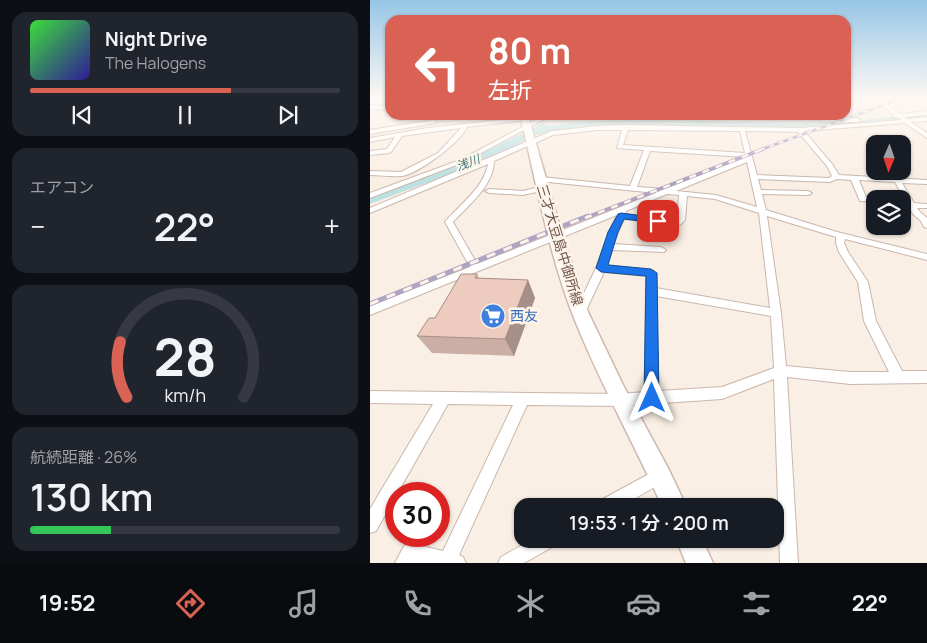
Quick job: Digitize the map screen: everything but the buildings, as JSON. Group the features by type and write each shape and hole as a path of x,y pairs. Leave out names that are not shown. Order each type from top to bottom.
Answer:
{"main road":[{"name":"三才大豆島中御所線","path":"528,128 555,235 580,312 620,400 670,498"},
{"path":"693,548 700,563"}],"street":[{"path":"370,132 419,124"},
{"path":"428,130 432,124"},
{"path":"370,140 465,126 528,128 552,133 626,127 800,130 854,124"},
{"path":"910,124 927,136"},
{"path":"370,173 402,174 440,154 463,131 465,126"},
{"path":"626,127 619,147 749,157"},
{"path":"370,211 491,160 528,128"},
{"path":"370,196 462,161 528,128"},
{"path":"742,129 764,214 776,313 789,563"},
{"path":"800,130 830,165 836,177"},
{"path":"370,152 389,151 399,136"},
{"path":"633,188 647,150"},
{"path":"370,311 555,235 621,212 749,157"},
{"path":"475,268 449,222 471,199 488,174 492,165 491,160"},
{"path":"755,177 830,180 836,177 866,179"},
{"path":"854,178 863,199 866,199"},
{"path":"902,190 897,180 927,182"},
{"path":"489,191 522,193 542,184 633,188 716,198 841,236 927,257"},
{"path":"758,192 808,193"},
{"path":"621,212 677,223 681,220 683,194"},
{"path":"911,203 927,206"},
{"path":"911,206 927,225"},
{"path":"580,312 601,268 621,212"},
{"path":"841,236 840,243 844,252 864,282 870,321 898,376"},
{"path":"608,247 661,250"},
{"path":"601,268 651,273 652,398"},
{"path":"652,291 776,313"},
{"path":"370,397 620,400 722,393 780,371 850,378 927,377"},
{"path":"370,525 445,397"},
{"path":"404,563 410,552 452,562 523,399"},
{"path":"621,498 660,476"},
{"path":"507,563 534,548"}],"waterway":[{"path":"533,132 571,126 605,124"},
{"path":"639,124 822,126 840,124"},
{"name":"浅川","path":"370,200 491,154 543,126"}],"railway":[{"path":"760,150 831,124"},
{"path":"585,218 763,149"},
{"path":"370,304 588,216"}],"place":[{"name":"西友","path":"493,316"}],"route":[{"path":"652,398 651,273 601,268 613,232 621,216 658,221"}]}
